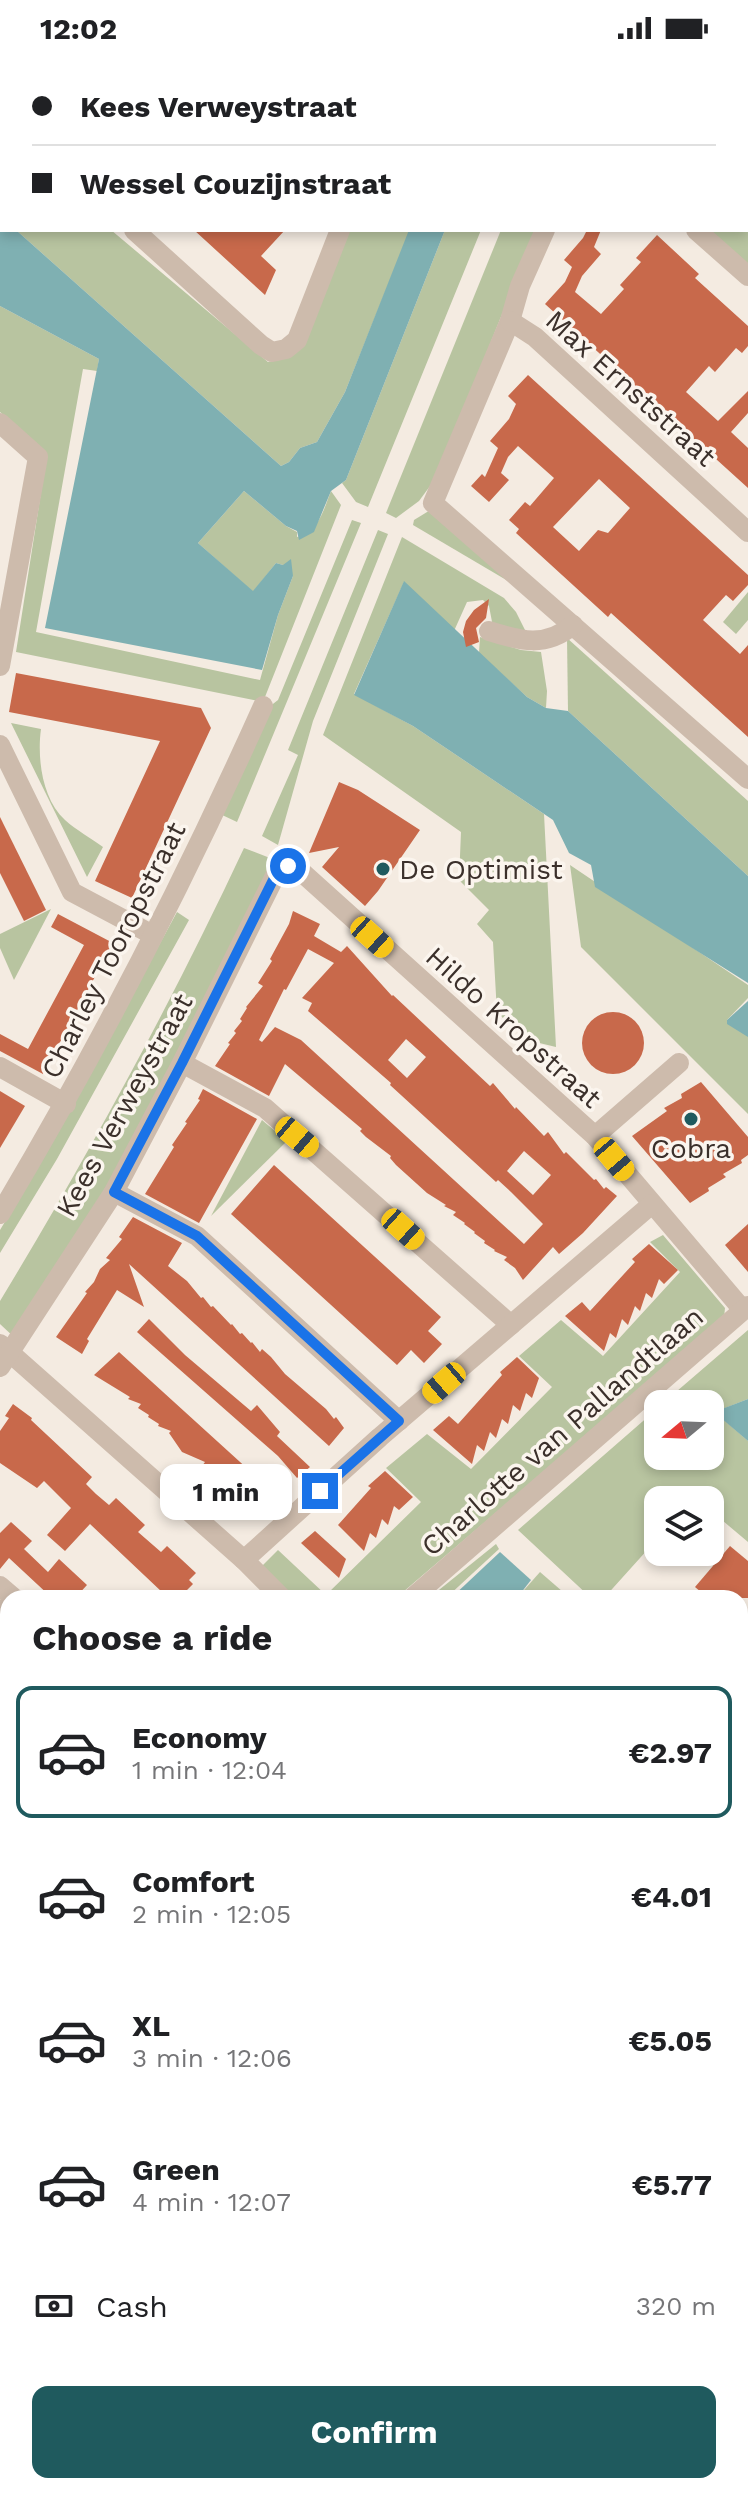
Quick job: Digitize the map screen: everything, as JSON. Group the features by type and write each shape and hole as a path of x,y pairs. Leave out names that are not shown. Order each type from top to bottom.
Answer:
{"street":[{"path":"136,232 272,352 286,349 297,340 339,232"},
{"path":"544,232 433,503 748,779"},
{"path":"698,232 748,276"},
{"name":"Max Ernststraat","path":"510,321 535,337 748,532"},
{"path":"0,423 38,457 0,661"},
{"path":"489,631 534,642 563,634 573,625"},
{"name":"Charley Tooropstraat","path":"0,1214 66,1104 205,834 263,706"},
{"path":"0,745 72,892 153,935"},
{"name":"Kees Verweystraat","path":"3,1354 114,1192 276,874 282,867 288,866"},
{"name":"Hildo Kropstraat","path":"288,866 296,867 595,1136 746,1308"},
{"path":"182,1063 265,1108 511,1325"},
{"name":"Hildo Kropstraat","path":"595,1136 679,1063"},
{"path":"0,1067 66,1104"},
{"path":"114,1192 197,1236 399,1421"},
{"path":"244,1560 399,1421 652,1204"},
{"name":"Charlotte van Pallandtlaan","path":"421,1590 746,1308"},
{"path":"3,1354 244,1560 274,1590"}],"green space":[{"path":"18,232 113,232 268,362 279,360 346,232 409,232 345,392 317,442 300,448 289,462 281,466"},
{"path":"444,232 480,232 368,507 356,502 342,483 346,480"},
{"path":"500,232 535,232 436,478 419,501 396,518 386,513"},
{"path":"708,232 748,232 748,269"},
{"path":"0,306 99,359 97,371 83,369 36,632 260,680 278,615 293,576 283,565 276,563 253,592 198,543 244,491 297,532 297,537 315,525 331,491 341,505 263,702 16,652 47,454 0,412"},
{"path":"432,509 508,581 413,525 414,520"},
{"path":"352,520 361,523 237,822 220,814 269,707 278,700"},
{"path":"378,530 388,534 313,721 278,845 262,836 298,755 288,750"},
{"path":"402,537 504,598 516,612 528,636 493,627 489,606 483,600 467,602 454,631 404,582 354,694 413,726 544,814 556,1047 531,1041 497,1013 493,942 477,924 489,910 459,880 461,832 323,735"},
{"path":"748,592 748,620 736,634 723,622"},
{"path":"480,637 521,650 541,652 547,691 546,708 527,697 479,653"},
{"path":"567,638 748,801 748,876 568,711"},
{"path":"11,723 41,729 41,765 51,801 65,820 103,847 87,877"},
{"path":"244,848 270,858 268,868 271,870 114,1181 16,1339 0,1324 0,1301 128,1078"},
{"path":"570,865 748,985 748,998 727,1020 748,1032 748,1114 581,947"},
{"path":"51,909 14,980 0,948 0,934"},
{"path":"177,912 189,920 57,1159 0,1253 0,1230 47,1152"},
{"path":"262,1120 287,1141 211,1216"},
{"path":"663,1235 725,1308 724,1318 405,1590 331,1590 421,1502 386,1468 427,1434 471,1469 552,1387 519,1356 561,1320 603,1356 680,1272 650,1242"},
{"path":"748,1330 748,1399 724,1408 724,1390 678,1390"},
{"path":"644,1420 644,1470 724,1470 724,1420 748,1441 748,1542 724,1522 724,1486 644,1486 644,1554 611,1590 582,1590 518,1530"},
{"path":"496,1544 499,1549 455,1590 439,1590"},
{"path":"278,1550 321,1590 280,1590 259,1569"},
{"path":"540,1572 561,1590 524,1590"}],"water":[{"path":"0,232 18,232 281,466 289,462 300,448 317,442 345,392 408,232 444,232 346,480 331,491 314,532 299,540 297,531 286,526 244,491 198,543 253,591 276,563 283,565 291,559 293,576 262,670 45,628 99,359 0,306"},
{"path":"404,581 527,697 546,708 568,711 748,876 748,983 595,887 591,865 569,853 553,820 413,726 354,695"},
{"path":"748,1001 748,1037 727,1024 727,1020"},
{"path":"748,1399 748,1441 724,1421 724,1408"},
{"path":"500,1552 531,1580 523,1590 460,1590"}],"building":[{"path":"196,232 283,232 261,256 276,270 265,295"},
{"path":"586,232 600,232 594,247 601,254 582,276 575,292 601,314 624,289 620,285 641,262 636,258 657,235 699,274 695,278 748,326 748,346 742,353 736,348 715,372 709,366 686,392 718,421 748,391 748,413 731,432 748,448 748,488 545,304 565,282 572,267 564,260"},
{"path":"528,375 748,575 748,585 733,601 726,595 703,620 740,654 748,645 748,737 611,613 608,617 516,533 519,529 509,520 525,502 530,506 554,478 518,446 508,457 501,473 509,480 489,502 471,486 482,474 485,477 498,448 490,441 509,419 516,404 508,396","holes":["599,479 630,508 608,533 598,530 579,551 553,527"]},
{"path":"489,599 486,618 476,628 479,642 466,647 463,632 466,621 474,610"},
{"path":"16,673 201,708 211,728 132,898 95,881 160,741 9,712"},
{"path":"339,782 358,790 420,830 365,906 322,867 339,847 309,853"},
{"path":"0,817 46,910 24,921 0,873"},
{"path":"293,911 320,924 314,936 341,952 347,946 392,996 490,1086 493,1083 544,1136 548,1132 564,1154 566,1152 604,1189 606,1187 617,1196 583,1233 559,1254 553,1247 523,1280 515,1268 504,1260 507,1257 484,1243 453,1215 456,1212 427,1193 396,1165 391,1156 366,1137 360,1131 362,1129 285,1064 269,1096 215,1066 236,1033 234,1031 242,1021 240,1019 246,1007 263,986 258,983","holes":["308,949 334,963 302,998 312,1003 308,1011 543,1224 524,1244 301,1040 275,1027 262,1042 259,1040","406,1039 426,1057 407,1078 388,1060","524,1151 551,1175 533,1195 507,1171"]},
{"path":"58,914 113,943 43,1074 0,1051 0,1034 28,1049 84,945 51,927"},
{"path":"607,1012 619,1012 635,1021 642,1031 642,1055 635,1065 619,1074 607,1074 587,1060 582,1049 582,1037 596,1017"},
{"path":"701,1082 748,1137 748,1155 741,1160 742,1163 723,1174 726,1177 690,1203 632,1136 667,1111 664,1108 682,1098 681,1094"},
{"path":"203,1089 257,1119 199,1223 145,1194 200,1100"},
{"path":"0,1091 25,1106 0,1148"},
{"path":"274,1165 441,1317 428,1331 442,1344 424,1363 411,1350 397,1365 231,1214"},
{"path":"133,1217 182,1243 168,1266 260,1352 262,1349 271,1357 334,1419 336,1417 344,1428 329,1446 129,1264 144,1307 117,1290 87,1339 89,1341 82,1354 56,1337 100,1269 110,1260 106,1258 122,1239 119,1237"},
{"path":"748,1224 748,1272 725,1245"},
{"path":"649,1244 678,1270 664,1284 659,1279 652,1298 646,1293 640,1311 635,1306 628,1325 622,1319 616,1338 610,1333 604,1351 565,1316 582,1302 590,1311 635,1262 632,1259"},
{"path":"149,1319 185,1355 251,1411 257,1405 280,1432 277,1436 310,1467 297,1478 278,1456 137,1332"},
{"path":"119,1352 271,1490 253,1509 231,1493 234,1489 221,1484 223,1482 211,1475 213,1473 202,1466 205,1462 182,1452 169,1433 171,1431 158,1426 138,1408 141,1404 128,1399 130,1397 94,1375"},
{"path":"517,1357 539,1378 532,1398 526,1393 520,1411 513,1405 508,1424 502,1419 496,1438 490,1432 484,1451 477,1445 472,1464 433,1430 449,1416 458,1424 502,1375 500,1372"},
{"path":"13,1404 32,1418 92,1477 86,1484 96,1494 109,1505 116,1498 145,1525 138,1532 161,1552 167,1546 196,1573 189,1580 193,1584 187,1590 160,1590 90,1524 65,1551 47,1535 71,1508 44,1481 37,1488 0,1463 0,1431 9,1418 5,1416"},
{"path":"385,1471 413,1497 399,1510 394,1506 388,1525 382,1519 376,1538 370,1533 364,1551 338,1525 371,1488 368,1486"},
{"path":"11,1522 32,1541 24,1549 48,1572 59,1559 87,1585 82,1590 43,1590 9,1558 0,1569 0,1533"},
{"path":"315,1531 346,1559 339,1578 301,1543"},
{"path":"730,1546 748,1561 748,1590 699,1590 695,1587 713,1566 724,1566 724,1553"}],"place":[{"name":"De Optimist","path":"383,869"},
{"name":"Cobra","path":"691,1119"}],"route":[{"path":"288,866 282,867 276,874 114,1192 197,1236 399,1421 320,1491"}]}
